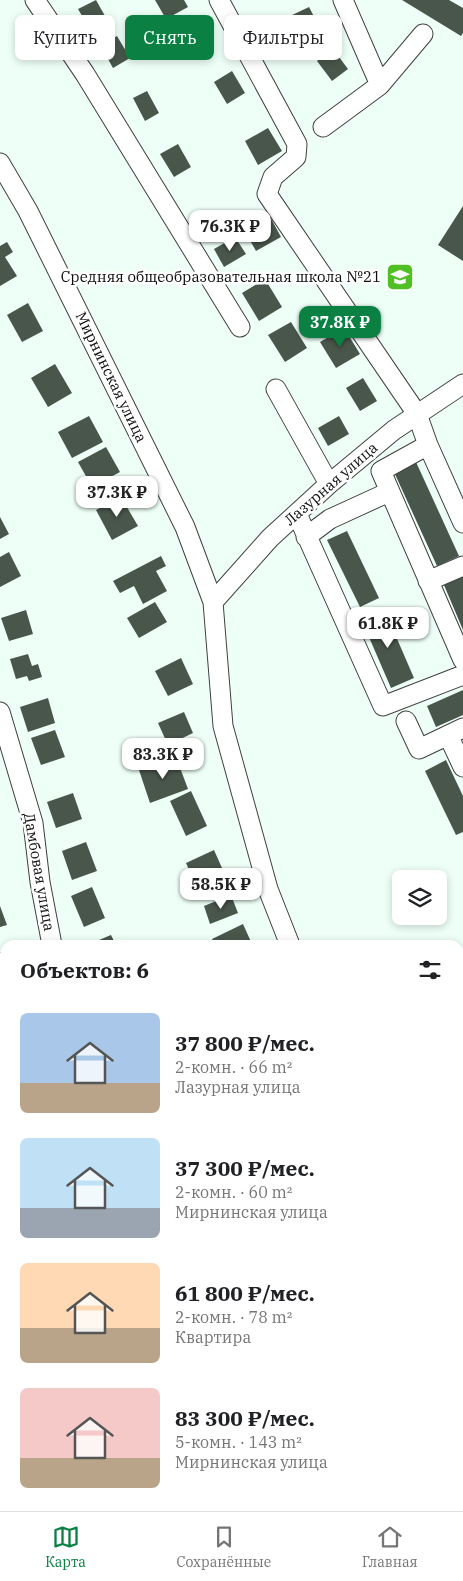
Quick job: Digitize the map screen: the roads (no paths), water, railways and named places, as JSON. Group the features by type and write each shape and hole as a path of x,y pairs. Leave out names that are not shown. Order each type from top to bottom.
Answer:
{"street":[{"path":"35,0 85,74 240,327"},
{"path":"219,0 297,144 296,157 272,177 267,194 417,414 428,445 463,523"},
{"path":"343,0 380,85"},
{"path":"323,127 380,85 423,34"},
{"name":"Мирнинская улица","path":"0,163 28,211 185,527 213,602 223,726 268,889 288,940"},
{"name":"Лазурная улица","path":"213,602 270,538 329,484 394,430 463,384"},
{"path":"276,389 329,484"},
{"path":"428,445 380,471 463,660"},
{"path":"306,537 330,519 389,492"},
{"path":"296,514 383,706 463,675"},
{"path":"428,581 463,566"},
{"name":"Дамбовая улица","path":"0,712 6,759 33,823 40,882 51,940"},
{"path":"406,721 419,749 455,732 463,767"}],"place":[{"name":"Средняя общеобразовательная школа №21","path":"400,277"}]}
